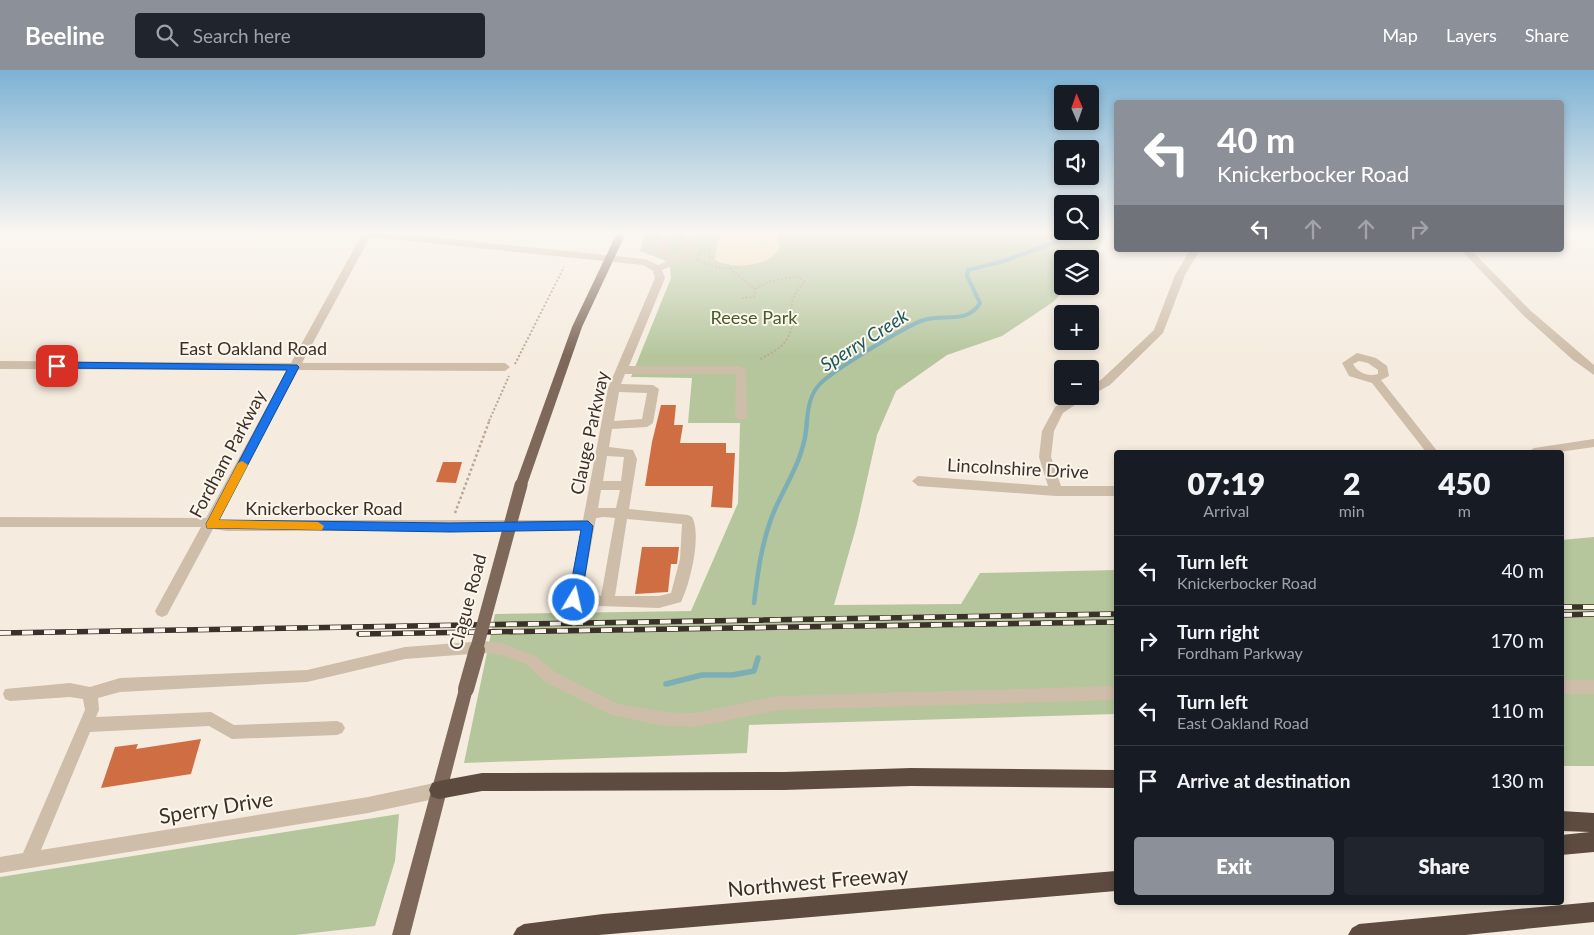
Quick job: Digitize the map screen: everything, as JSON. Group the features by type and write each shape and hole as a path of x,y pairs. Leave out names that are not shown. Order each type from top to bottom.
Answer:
{"highway":[{"path":"439,790 482,782 784,781 911,777 1114,779"},
{"path":"1564,821 1594,823"},
{"path":"1564,844 1594,842"},
{"name":"Northwest Freeway","path":"524,935 602,924 1114,881"},
{"path":"1359,935 1594,912"}],"main road":[{"name":"Clague Road","path":"401,935 521,485 564,359 603,273"}],"street":[{"name":"Fordham Parkway","path":"162,611 211,524 343,273"},
{"name":"Clauge Parkway","path":"607,602 574,600 614,388 660,278 658,273"},
{"path":"1099,386 1106,382 1159,330 1181,273"},
{"path":"1486,273 1541,328 1594,371"},
{"name":"East Oakland Road","path":"0,365 510,369"},
{"path":"621,370 737,370 742,372 741,417"},
{"path":"1376,380 1430,450"},
{"path":"608,425 647,423 653,389 614,388"},
{"path":"1056,492 1046,457 1048,431 1058,410 1067,405"},
{"path":"1547,450 1594,443"},
{"path":"602,451 629,453 631,459 607,602"},
{"name":"Lincolnshire Drive","path":"918,481 1056,492 1114,491"},
{"path":"596,485 626,486"},
{"name":"Knickerbocker Road","path":"0,522 199,522 211,524 440,527 589,520 621,513 688,520 686,552 680,589 676,598 659,602 607,602"},
{"path":"10,694 70,690 90,694 120,686 307,676 405,653 484,647 502,649 532,660 550,677 616,710 664,718 695,720 778,703 1114,693"},
{"path":"1564,687 1594,687"},
{"path":"28,860 92,710 90,694"},
{"path":"85,725 212,719 232,732 337,728"},
{"name":"Sperry Drive","path":"0,865 368,805 439,790"}],"path":[{"path":"455,514 476,450 510,369 561,273"},
{"path":"736,273 755,289"},
{"path":"755,289 768,282 798,276 805,282 796,287 790,298 792,329 790,336 776,352 760,360"},
{"path":"740,298 754,297 755,289"}],"green space":[{"name":"Reese Park","path":"671,273 1054,273 1054,295 1060,295 1053,302 1002,336 947,355 896,391 877,435 857,524 834,605 961,604 980,573 1114,570 1114,714 749,725 747,753 464,763 495,614 691,611 738,503 740,423 688,423 692,378 631,377 671,278"},
{"path":"1594,537 1594,766 1564,766 1564,540"},
{"path":"399,814 395,861 375,926 295,935 0,935 0,877"}],"building":[{"path":"661,405 676,405 674,425 683,425 680,443 726,443 726,453 735,453 732,508 711,507 713,486 645,486 652,442"},
{"path":"443,462 462,462 456,483 436,482"},
{"path":"642,547 679,547 677,564 671,564 668,592 635,594"},
{"path":"201,739 191,774 101,788 115,747 138,744 136,749"}],"waterway":[{"name":"Sperry Creek","path":"807,421 810,402 813,393 819,385 853,360 886,339 924,320 962,316 975,310 980,303 967,273"},
{"name":"Sperry Creek","path":"754,603 759,567 767,532 775,509 804,444 807,419"},
{"path":"666,684 702,675 732,675 754,671 758,658"}],"railway":[{"path":"1564,607 1594,607"},
{"path":"0,633 1114,614"},
{"path":"1564,615 1594,614"},
{"path":"359,634 1114,622"}],"slow traffic":[{"path":"242,465 211,524 227,526 318,526"}],"route":[{"path":"57,366 294,367 211,524 227,526 588,526 574,600"}]}
